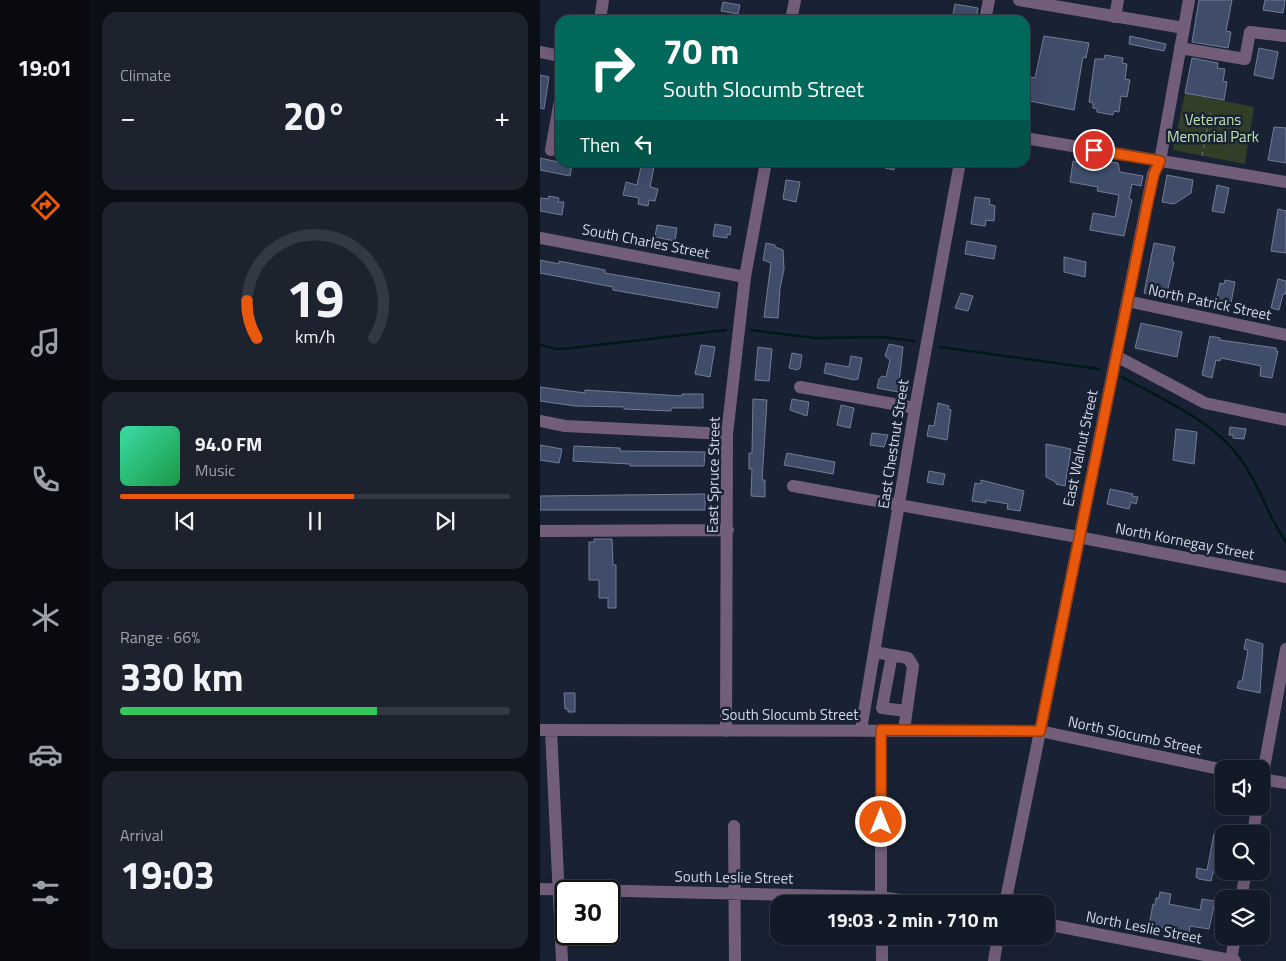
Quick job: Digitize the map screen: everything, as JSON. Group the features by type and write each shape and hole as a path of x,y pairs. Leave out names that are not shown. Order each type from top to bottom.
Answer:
{"street":[{"path":"601,15 603,0"},
{"path":"792,15 795,0"},
{"path":"986,15 989,0"},
{"path":"1018,0 1184,28"},
{"path":"1115,17 1118,0"},
{"name":"East Walnut Street","path":"1007,895 1127,301 1154,174 1160,161 1189,0"},
{"path":"1180,48 1245,59 1250,32 1285,36"},
{"path":"540,52 555,55"},
{"path":"551,150 555,128"},
{"path":"1030,139 1286,182"},
{"name":"East Spruce Street","path":"726,731 727,434 745,277 765,167"},
{"name":"East Chestnut Street","path":"860,730 900,506 915,408 959,167"},
{"name":"South Charles Street","path":"540,238 745,277"},
{"name":"North Patrick Street","path":"1127,301 1286,335"},
{"path":"1116,356 1205,402 1286,420"},
{"path":"800,387 915,408"},
{"path":"540,422 565,426 727,434"},
{"name":"North Kornegay Street","path":"793,486 1078,537 1286,578"},
{"path":"540,531 728,530"},
{"path":"1266,760 1286,649"},
{"path":"874,652 908,658 913,666 904,730"},
{"path":"892,655 882,708 906,711"},
{"path":"546,730 558,880"},
{"name":"South Slocumb Street","path":"546,730 1040,731"},
{"path":"881,730 881,895"},
{"name":"North Slocumb Street","path":"1040,731 1215,768"},
{"path":"1270,782 1286,783"},
{"path":"734,826 736,893 735,961"},
{"name":"South Leslie Street","path":"540,889 555,890"},
{"name":"South Leslie Street","path":"620,891 777,895"},
{"name":"North Leslie Street","path":"1055,926 1235,961"},
{"path":"561,945 562,961"},
{"path":"882,945 882,961"},
{"path":"994,961 997,945"},
{"path":"1231,961 1234,945"}],"path":[{"path":"1202,157 1211,109"}],"green space":[{"name":"Veterans Memorial Park","path":"1185,93 1254,107 1245,164 1173,150"}],"building":[{"path":"1199,0 1232,0 1226,31 1231,32 1228,48 1192,42"},
{"path":"1265,0 1285,0 1283,13 1263,10"},
{"path":"723,2 740,5 738,14 721,11"},
{"path":"955,4 978,8 977,15 953,15"},
{"path":"1044,36 1089,43 1086,58 1083,57 1074,110 1030,101 1030,77 1035,78"},
{"path":"1130,36 1166,44 1164,51 1129,44"},
{"path":"1259,48 1278,52 1273,79 1254,75"},
{"path":"1105,55 1123,58 1122,63 1127,64 1125,79 1130,80 1127,97 1121,96 1119,112 1114,111 1113,115 1097,112 1097,109 1093,108 1093,103 1089,102 1095,59 1104,59"},
{"path":"1192,58 1218,63 1217,68 1225,69 1223,81 1227,82 1224,100 1185,93"},
{"path":"540,75 549,77 544,109 540,108"},
{"path":"1274,127 1286,128 1286,163 1268,160"},
{"path":"540,158 555,161 555,167 572,167 570,176 540,170"},
{"path":"1073,161 1101,166 1105,161 1118,163 1120,172 1143,176 1141,186 1132,184 1129,199 1132,200 1124,236 1090,230 1093,213 1115,217 1119,195 1097,191 1098,187 1070,182"},
{"path":"641,167 654,167 650,187 658,189 655,201 649,200 648,206 638,204 639,198 623,195 626,182 637,185"},
{"path":"885,167 894,167 894,170"},
{"path":"1167,175 1193,180 1191,193 1174,204 1162,202"},
{"path":"786,180 800,182 796,202 783,199"},
{"path":"1217,185 1229,188 1224,213 1212,211"},
{"path":"549,196 559,198 558,202 564,202 562,215 540,211 540,198 548,199"},
{"path":"975,197 990,199 989,204 995,206 994,221 986,220 985,226 971,224"},
{"path":"1278,209 1286,211 1286,253 1271,251"},
{"path":"715,224 731,227 730,235 727,234 727,238 713,236"},
{"path":"657,225 677,228 675,241 655,237"},
{"path":"967,241 996,246 994,259 965,254"},
{"path":"766,243 775,245 775,247 783,250 784,269 780,288 778,318 764,317 771,263 763,260"},
{"path":"1154,243 1175,247 1172,261 1174,262 1166,297 1144,293"},
{"path":"1064,257 1086,262 1085,277 1064,272"},
{"path":"540,260 559,264 559,261 605,270 605,273 720,293 717,308 613,290 613,287 540,273"},
{"path":"1278,279 1286,281 1286,294 1283,294 1279,310 1271,308"},
{"path":"1225,280 1235,282 1231,303 1226,302 1225,305 1216,303 1220,283 1224,284"},
{"path":"961,293 973,296 968,311 955,308"},
{"path":"1141,323 1182,332 1177,357 1135,348"},
{"path":"1210,336 1220,338 1220,340 1276,348 1276,351 1278,351 1272,378 1260,376 1261,366 1221,358 1220,361 1216,360 1212,378 1202,375"},
{"path":"889,344 903,347 898,392 877,388 879,379 882,376 886,377 890,360 885,356"},
{"path":"701,345 715,347 710,377 695,374"},
{"path":"758,347 772,349 769,381 755,380"},
{"path":"792,353 802,355 800,368 797,370 789,368"},
{"path":"851,356 862,358 858,379 854,380 824,373 826,363 849,367"},
{"path":"540,387 585,393 585,390 682,396 682,394 703,394 703,408 671,408 671,411 624,409 624,407 575,406 540,401"},
{"path":"753,399 767,400 762,480 765,480 765,497 751,496 752,469 749,469 749,453 752,453"},
{"path":"792,399 809,402 807,416 790,410"},
{"path":"938,403 949,406 948,409 951,410 947,440 927,436 929,425 934,426"},
{"path":"841,405 854,408 850,428 837,425"},
{"path":"1230,427 1246,429 1244,439 1233,438 1233,435 1229,435"},
{"path":"1176,429 1197,432 1194,464 1173,460"},
{"path":"872,433 888,435 884,447 870,445"},
{"path":"1046,444 1071,449 1065,486 1056,484 1056,482 1046,477"},
{"path":"540,445 562,449 559,463 540,460"},
{"path":"574,446 620,448 620,451 705,452 704,466 630,466 630,464 573,461"},
{"path":"787,453 835,462 833,474 784,465"},
{"path":"929,471 945,474 943,485 927,482"},
{"path":"981,480 1024,491 1020,511 1007,509 1008,504 986,500 986,503 972,501 975,483 981,484"},
{"path":"1110,489 1133,494 1132,496 1138,497 1136,504 1131,502 1129,509 1107,504"},
{"path":"705,494 705,510 540,510 540,496"},
{"path":"594,539 612,539 613,565 616,565 616,608 608,608 608,598 599,598 599,580 589,580 589,542 594,542"},
{"path":"1246,639 1263,644 1260,693 1237,688 1239,681 1242,681 1248,650 1244,649"},
{"path":"564,693 575,693 575,712 568,712 568,709 565,709"},
{"path":"1215,834 1215,872 1213,872 1211,881 1196,877 1197,868 1207,870"},
{"path":"1160,892 1171,894 1169,904 1200,910 1202,899 1215,901 1209,929 1190,926 1189,933 1149,925 1153,904 1155,905 1156,898 1159,898"}],"waterway":[{"path":"540,345 557,349 572,348 726,330"},
{"path":"751,330 815,338 882,337 914,341"},
{"path":"940,347 1099,369"},
{"path":"1122,377 1189,413 1205,424 1233,449 1250,473 1286,542"}],"route":[{"path":"881,822 881,730 1040,731 1078,537 1147,206 1154,174 1160,161 1094,150"}]}
